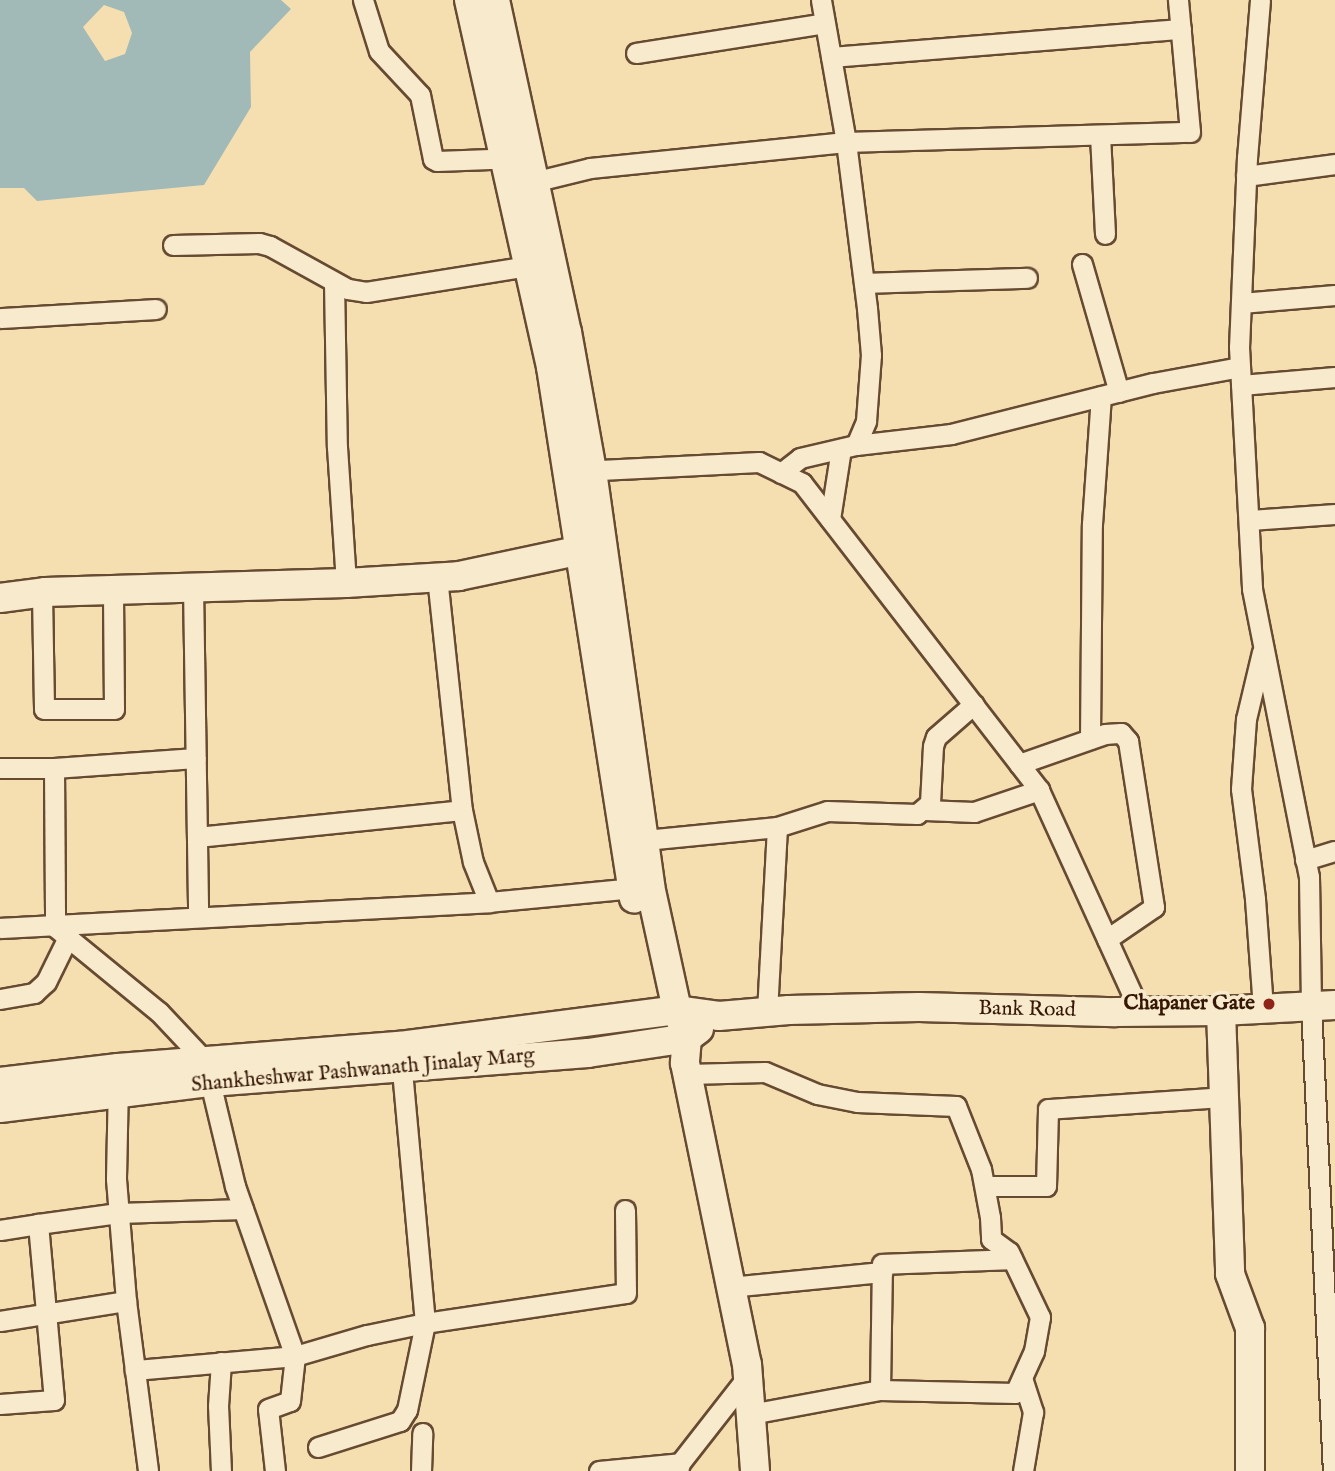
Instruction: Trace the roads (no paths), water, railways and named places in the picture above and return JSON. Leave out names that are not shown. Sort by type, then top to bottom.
[{"type":"street","points":[[363,0],[379,51],[420,95],[433,159],[590,169],[846,142],[1190,132],[1178,0]]},
{"type":"street","points":[[469,0],[522,166],[539,264]]},
{"type":"street","points":[[495,0],[539,264],[551,367],[580,471],[641,887],[668,1011],[681,1054],[748,1376],[755,1471]]},
{"type":"street","points":[[821,0],[846,142],[871,355],[866,421],[849,447],[830,519]]},
{"type":"street","points":[[1260,0],[1246,176],[1241,303],[1241,376],[1248,520],[1252,589],[1306,860],[1323,1006],[1333,1465]]},
{"type":"street","points":[[636,53],[825,23]]},
{"type":"street","points":[[831,57],[1181,29]]},
{"type":"street","points":[[1100,135],[1105,234]]},
{"type":"street","points":[[1246,176],[1335,164]]},
{"type":"street","points":[[173,245],[259,243],[348,289],[366,292],[539,264]]},
{"type":"street","points":[[1082,264],[1110,394],[1092,524],[1090,739]]},
{"type":"street","points":[[864,283],[1027,278]]},
{"type":"street","points":[[334,282],[337,447],[346,583]]},
{"type":"street","points":[[1241,303],[1335,295]]},
{"type":"street","points":[[0,318],[156,309]]},
{"type":"street","points":[[781,473],[800,458],[849,447],[951,434],[1110,394],[1241,376],[1335,377]]},
{"type":"street","points":[[580,471],[759,462],[802,483],[1040,790],[1140,1012]]},
{"type":"street","points":[[1248,520],[1335,514]]},
{"type":"street","points":[[0,598],[113,589],[346,583],[459,576],[592,547]]},
{"type":"street","points":[[592,547],[645,840],[641,887]]},
{"type":"street","points":[[437,577],[461,810],[472,862],[489,902]]},
{"type":"street","points":[[193,586],[198,917]]},
{"type":"street","points":[[43,593],[44,709],[114,709],[113,589]]},
{"type":"street","points":[[1263,645],[1246,719],[1241,789],[1255,899],[1263,1008]]},
{"type":"street","points":[[645,840],[777,827],[827,811],[917,814],[925,810],[930,803],[933,746],[936,737],[974,704]]},
{"type":"street","points":[[1020,764],[1105,734],[1121,733],[1128,741],[1154,907],[1107,939]]},
{"type":"street","points":[[0,768],[54,768],[195,758]]},
{"type":"street","points":[[0,999],[34,993],[46,982],[61,932],[54,768]]},
{"type":"street","points":[[925,810],[974,812],[1040,790]]},
{"type":"street","points":[[197,837],[461,810]]},
{"type":"street","points":[[767,1012],[777,827]]},
{"type":"street","points":[[1306,860],[1335,851]]},
{"type":"street","points":[[0,928],[61,932],[198,917],[489,902],[641,887]]},
{"type":"street","points":[[61,932],[159,1012],[208,1072],[243,1209],[295,1356],[289,1401],[268,1409],[275,1471]]},
{"type":"street","name":"Bank Road","points":[[401,1057],[668,1011],[719,1016],[919,1007],[1221,1012],[1323,1006]]},
{"type":"street","points":[[1221,1012],[1230,1273],[1250,1328],[1250,1471]]},
{"type":"street","name":"Shankheshwar Pashwanath Jinalay Marg","points":[[401,1057],[681,1054],[719,1016]]},
{"type":"street","points":[[681,1054],[765,1072],[817,1094],[857,1102],[956,1106],[982,1169],[991,1239],[1009,1252],[1040,1317],[1034,1351],[1023,1381],[1015,1393],[880,1390],[751,1414]]},
{"type":"street","points":[[0,1082],[118,1080],[401,1057],[425,1323],[407,1410],[400,1421],[318,1447]]},
{"type":"street","points":[[0,1108],[118,1080]]},
{"type":"street","points":[[118,1080],[118,1213],[126,1301],[148,1471]]},
{"type":"street","points":[[985,1186],[1046,1186],[1048,1109],[1224,1097]]},
{"type":"street","points":[[0,1230],[118,1213],[243,1209]]},
{"type":"street","points":[[135,1370],[295,1356],[367,1335],[425,1323],[626,1293],[625,1210]]},
{"type":"street","points":[[0,1404],[54,1400],[38,1224]]},
{"type":"street","points":[[880,1390],[882,1264],[1012,1259]]},
{"type":"street","points":[[729,1287],[882,1272]]},
{"type":"street","points":[[0,1321],[126,1301]]},
{"type":"street","points":[[221,1362],[218,1406],[221,1471]]},
{"type":"street","points":[[599,1471],[679,1467],[748,1376]]},
{"type":"street","points":[[1023,1381],[1033,1412],[1023,1471]]},
{"type":"street","points":[[421,1471],[422,1433]]},
{"type":"water","points":[[0,0],[281,0],[291,9],[250,52],[251,107],[204,185],[37,201],[24,188],[0,188]],"holes":[[[104,5],[124,12],[132,33],[125,54],[105,61],[83,27]]]},
{"type":"place","name":"Chapaner Gate","points":[[1269,1004]]}]
